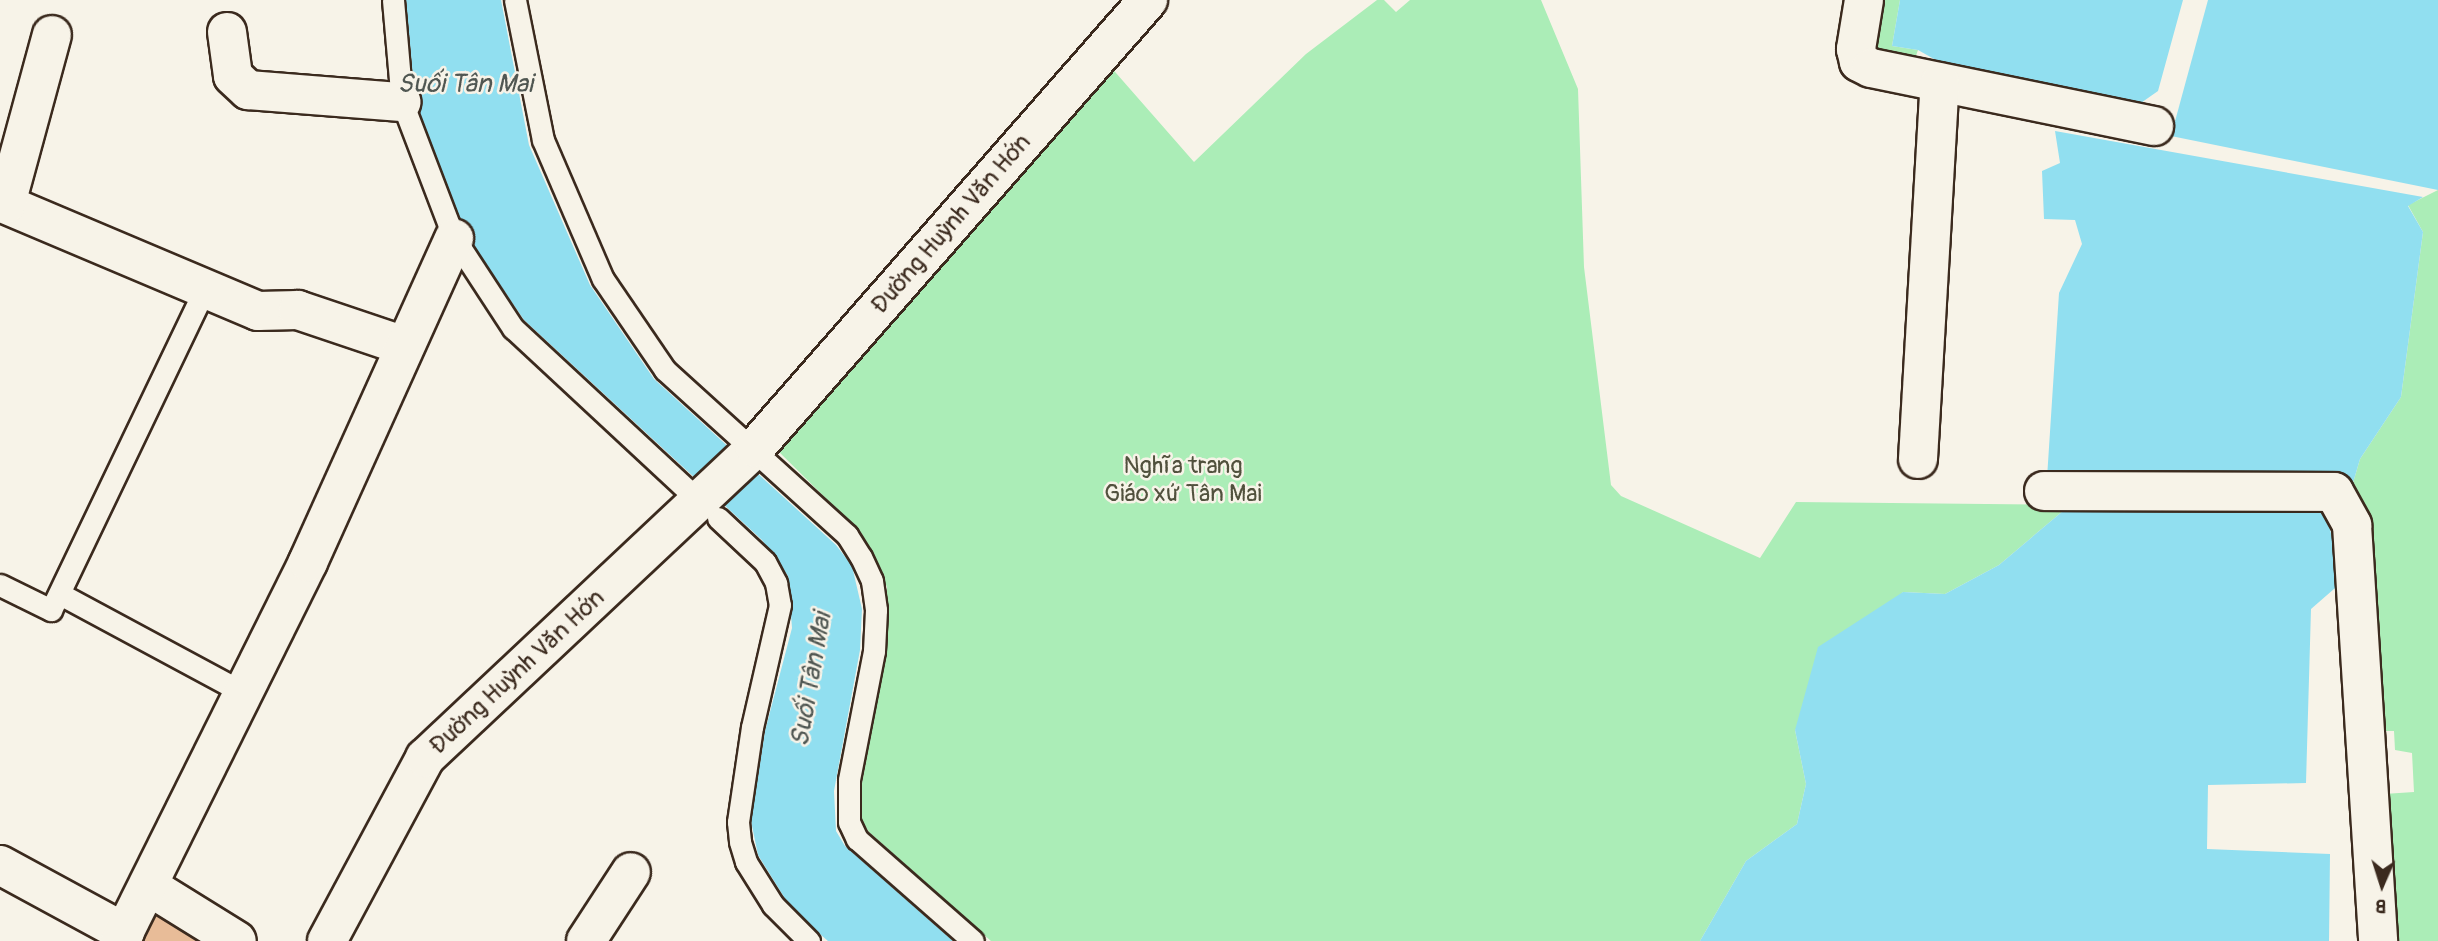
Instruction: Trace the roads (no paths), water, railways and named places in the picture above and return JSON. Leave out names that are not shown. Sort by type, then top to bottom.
[{"type":"street","name":"Đường Huỳnh Văn Hớn","points":[[327,941],[425,758],[709,510],[755,448],[1148,0]]},
{"type":"street","points":[[1864,0],[1856,49],[1858,62],[1940,83],[2154,126]]},
{"type":"street","points":[[227,32],[233,76],[248,90],[402,102]]},
{"type":"street","points":[[52,35],[3,203],[258,311],[298,310],[402,345]]},
{"type":"street","points":[[1918,459],[1940,83]]},
{"type":"street","points":[[0,865],[123,937],[308,562],[402,345],[454,238]]},
{"type":"street","points":[[2044,491],[2334,492],[2352,525],[2378,941]]},
{"type":"street","points":[[586,941],[631,872]]},
{"type":"street","points":[[150,887],[237,941]]},
{"type":"lane","points":[[393,0],[402,102],[454,238],[513,328],[765,562],[776,583],[780,605],[752,727],[738,822],[746,862],[773,905],[809,941]]},
{"type":"lane","points":[[516,0],[543,140],[603,279],[665,370],[755,448],[847,535],[872,581],[874,652],[849,780],[849,822],[857,839],[973,941]]},
{"type":"lane","points":[[0,585],[51,610],[205,288]]},
{"type":"lane","points":[[60,594],[244,693]]},
{"type":"water","name":"Suối Tân Mai","points":[[406,0],[501,0],[529,145],[590,285],[654,379],[836,545],[852,566],[862,609],[860,650],[834,791],[836,831],[845,846],[953,941],[828,941],[792,910],[758,855],[751,821],[765,731],[792,628],[788,576],[762,540],[524,320],[465,233],[415,100]]},
{"type":"water","points":[[1900,0],[2183,0],[2158,91],[2138,105],[1943,64],[1918,50],[1892,46]]},
{"type":"water","points":[[2208,0],[2438,0],[2438,190],[2171,136]]},
{"type":"water","points":[[2055,131],[2423,197],[2408,206],[2423,232],[2401,397],[2360,459],[2350,493],[2047,478],[2059,293],[2082,244],[2075,220],[2044,219],[2042,171],[2060,163]]},
{"type":"water","points":[[2324,503],[2342,582],[2311,609],[2306,783],[2208,785],[2207,849],[2330,854],[2329,941],[1700,941],[1746,861],[1797,824],[1806,784],[1795,730],[1818,647],[1903,592],[1945,594],[1999,565],[2070,505]]},
{"type":"park label","name":"Nghĩa trang Giáo xứ Tân Mai","points":[[1183,480]]}]
